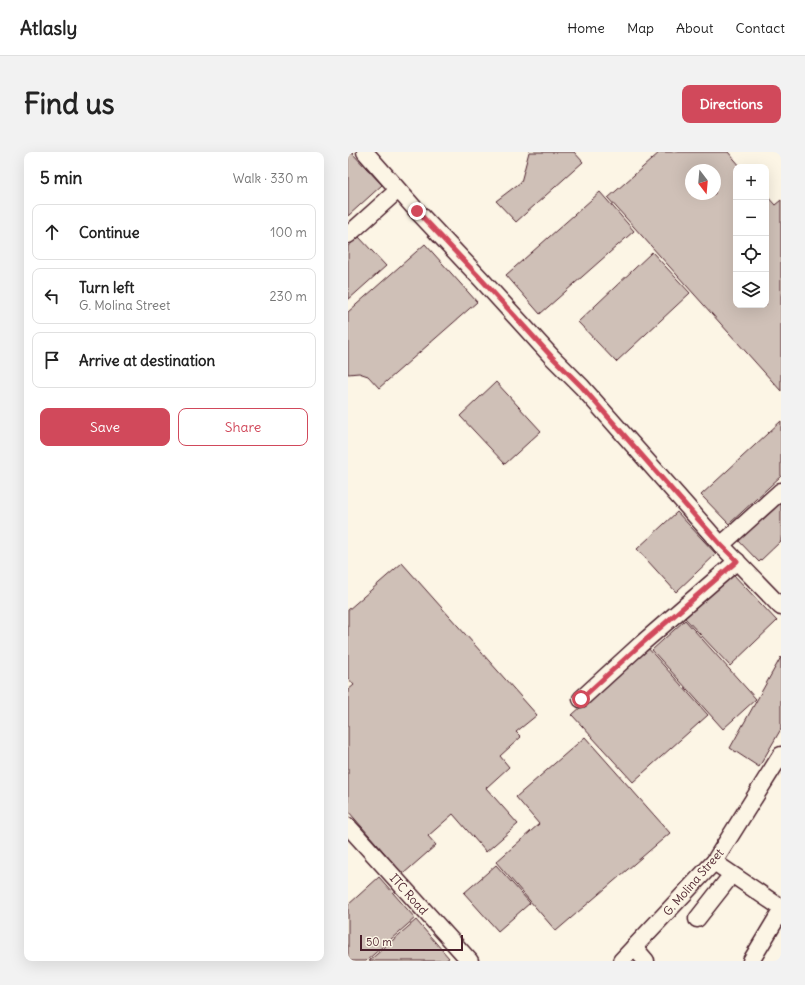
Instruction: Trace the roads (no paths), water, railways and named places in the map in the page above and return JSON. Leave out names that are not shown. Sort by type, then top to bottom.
[{"type":"street","points":[[365,152],[398,190],[552,357],[582,387],[721,545],[781,606]]},
{"type":"street","points":[[348,235],[398,190]]},
{"type":"street","points":[[721,545],[781,491]]},
{"type":"street","points":[[581,699],[640,645],[737,561]]},
{"type":"street","name":"G. Molina Street","points":[[621,961],[710,865],[781,755]]},
{"type":"street","name":"ITC Road","points":[[348,826],[470,961]]},
{"type":"street","points":[[710,865],[726,882],[743,892]]},
{"type":"street","points":[[710,865],[780,907],[781,910],[751,961]]},
{"type":"street","points":[[697,919],[726,882]]},
{"type":"street","points":[[634,947],[646,961]]}]
